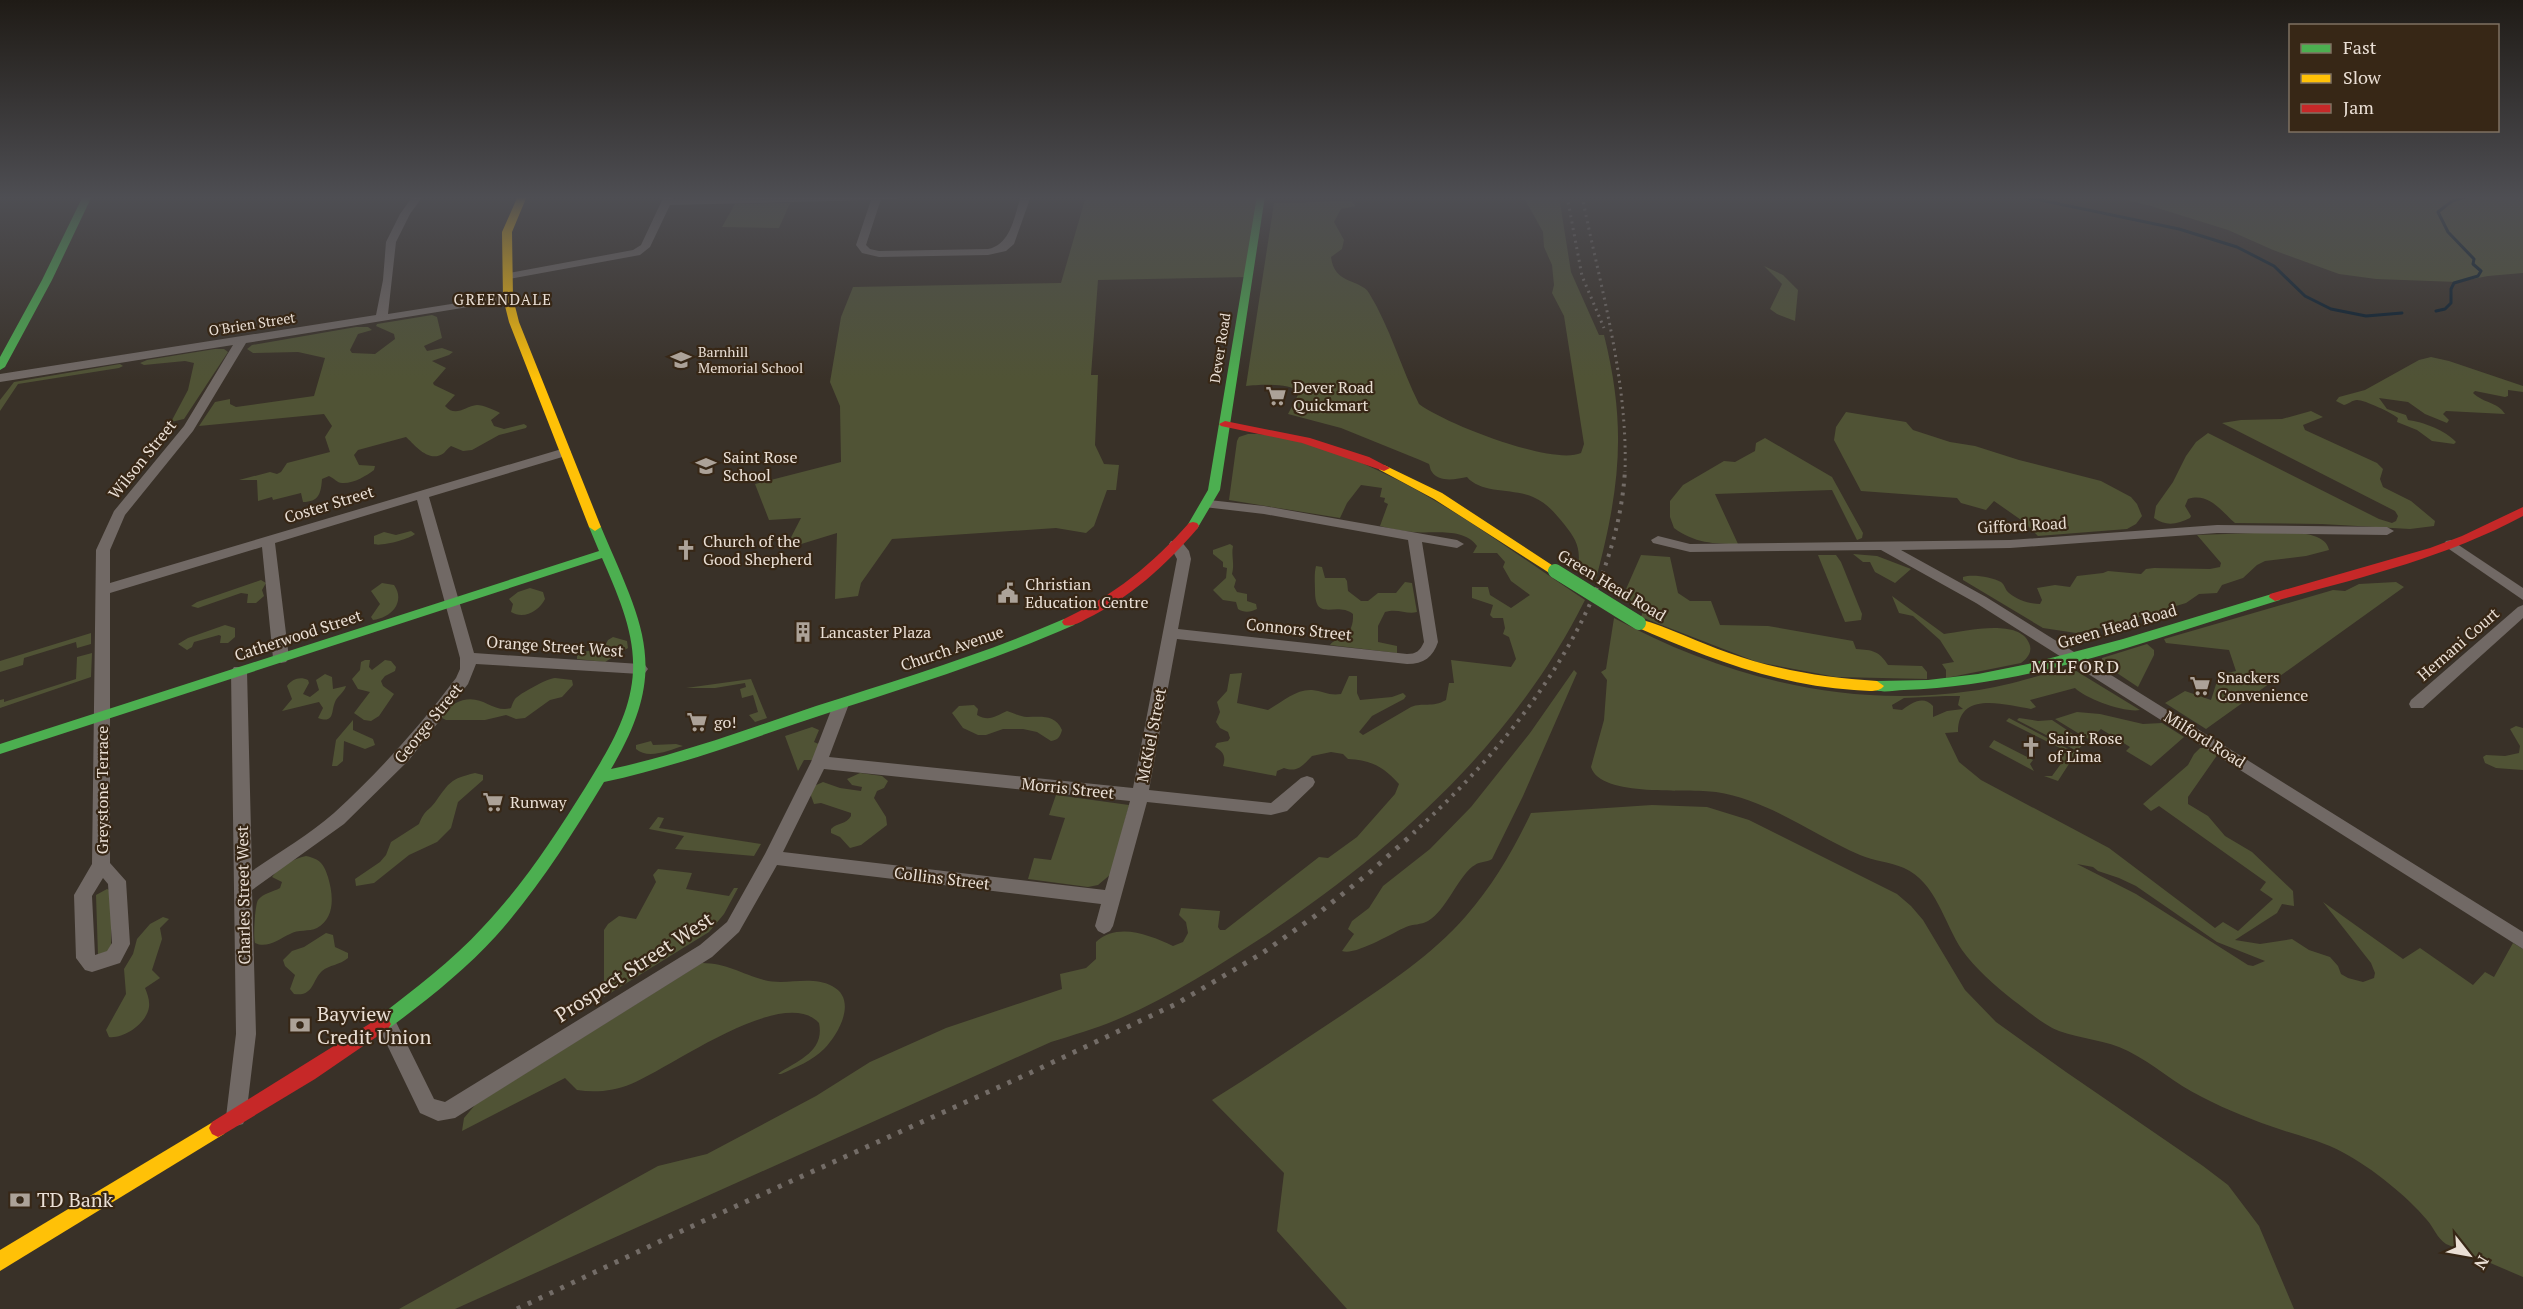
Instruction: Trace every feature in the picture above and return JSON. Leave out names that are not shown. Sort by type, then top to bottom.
[{"type":"main road","points":[[0,368],[58,257]]},
{"type":"main road","points":[[0,1261],[236,1117],[386,1022],[450,969],[495,923],[554,847],[599,777],[627,725],[640,669],[628,611],[514,322],[508,298],[508,257]]},
{"type":"main road","name":"Dever Road","points":[[1209,504],[1217,479],[1251,257]]},
{"type":"main road","name":"Green Head Road","points":[[1225,424],[1265,428],[1302,437],[1383,465],[1436,493],[1639,623],[1695,648],[1758,669],[1805,679],[1863,686],[1928,686],[1956,683],[2073,657],[2451,544],[2491,528],[2523,511]]},
{"type":"main road","name":"Church Avenue","points":[[599,777],[639,770],[841,704],[1060,627],[1114,597],[1150,569],[1176,544],[1209,504]]},
{"type":"main road","name":"Catherwood Street","points":[[0,749],[605,553]]},
{"type":"street","points":[[381,319],[390,257]]},
{"type":"street","points":[[509,276],[613,257]]},
{"type":"street","name":"O'Brien Street","points":[[0,378],[508,298]]},
{"type":"street","name":"Wilson Street","points":[[102,716],[103,550],[116,520],[128,501],[189,428],[241,341]]},
{"type":"street","name":"Coster Street","points":[[103,590],[565,452]]},
{"type":"street","points":[[422,494],[468,658]]},
{"type":"street","points":[[1209,504],[1264,510],[1457,544]]},
{"type":"street","name":"Gifford Road","points":[[1658,540],[1693,548],[2010,544],[2217,529],[2387,531]]},
{"type":"street","name":"Connors Street","points":[[1170,633],[1407,659],[1423,656],[1431,642],[1414,537]]},
{"type":"street","points":[[268,540],[281,658]]},
{"type":"street","name":"McKiel Street","points":[[1104,926],[1140,796],[1184,559],[1182,551],[1176,544]]},
{"type":"street","points":[[2451,544],[2523,595]]},
{"type":"street","name":"Milford Road","points":[[1882,545],[1981,600],[2523,941]]},
{"type":"street","name":"Hernani Court","points":[[2417,704],[2523,610]]},
{"type":"street","name":"Orange Street West","points":[[468,658],[640,669]]},
{"type":"street","name":"George Street","points":[[243,887],[344,814],[403,756],[463,680],[468,669],[468,658]]},
{"type":"street","name":"Charles Street West","points":[[236,1117],[246,1035],[239,671]]},
{"type":"street","name":"Prospect Street West","points":[[386,1022],[427,1106],[438,1112],[448,1111],[706,951],[733,927],[772,858],[819,762],[841,704]]},
{"type":"street","name":"Greystone Terrace","points":[[101,864],[117,881],[121,944],[113,957],[92,964],[85,958],[83,894],[101,864],[102,716]]},
{"type":"street","name":"Morris Street","points":[[819,762],[1275,809],[1307,782]]},
{"type":"street","name":"Collins Street","points":[[772,858],[1111,898]]},
{"type":"green space","points":[[1068,257],[1251,257],[1248,277],[1098,280],[1091,375],[1098,375],[1095,445],[1104,464],[1119,465],[1116,490],[1107,490],[1094,526],[1086,533],[1056,528],[892,539],[861,583],[858,596],[835,599],[837,533],[785,549],[801,518],[769,520],[755,484],[841,462],[840,406],[830,382],[841,317],[853,287],[1061,283]]},
{"type":"green space","points":[[1266,257],[1331,257],[1333,266],[1342,277],[1360,285],[1369,293],[1419,404],[1451,422],[1524,448],[1547,454],[1581,453],[1584,444],[1564,316],[1552,293],[1554,285],[1552,265],[1548,257],[1569,257],[1571,272],[1599,335],[1604,335],[1616,399],[1618,457],[1615,486],[1611,515],[1596,579],[1578,567],[1578,549],[1572,534],[1554,512],[1538,499],[1525,494],[1480,486],[1467,477],[1439,478],[1431,471],[1429,464],[1420,460],[1341,428],[1288,414],[1299,393],[1289,387],[1246,386]]},
{"type":"green space","points":[[2292,257],[2523,257],[2523,273],[2457,282],[2376,279],[2339,274]]},
{"type":"green space","points":[[1764,266],[1783,275],[1798,290],[1795,321],[1770,309],[1782,284]]},
{"type":"green space","points":[[432,315],[437,317],[442,338],[424,346],[427,351],[442,348],[453,352],[432,361],[446,368],[433,383],[434,385],[455,395],[445,406],[457,411],[477,405],[482,406],[500,413],[491,420],[494,426],[504,429],[524,424],[526,428],[499,435],[472,450],[463,451],[451,446],[438,456],[428,455],[406,437],[358,450],[354,455],[359,465],[375,466],[374,470],[346,483],[340,483],[329,476],[322,479],[318,496],[308,502],[303,502],[301,493],[258,501],[257,480],[239,480],[270,472],[277,474],[287,463],[330,452],[325,437],[332,426],[324,414],[199,426],[215,402],[230,399],[230,404],[236,407],[314,396],[325,358],[298,352],[253,353],[247,349],[252,345],[356,327],[368,327],[372,330],[358,334],[350,350],[352,353],[375,354],[395,339],[394,334],[376,326],[377,324]]},
{"type":"green space","points":[[224,349],[228,352],[184,419],[171,422],[188,390],[194,363],[185,361],[144,365],[140,363]]},
{"type":"green space","points":[[2431,357],[2523,386],[2523,392],[2508,390],[2508,396],[2505,397],[2475,391],[2473,393],[2498,407],[2505,414],[2446,411],[2443,414],[2449,420],[2447,423],[2425,414],[2408,402],[2379,398],[2387,409],[2406,415],[2408,420],[2440,430],[2456,442],[2454,444],[2432,441],[2417,430],[2397,422],[2398,418],[2395,416],[2366,402],[2355,400],[2344,405],[2336,401],[2339,397],[2365,390],[2419,360]]},
{"type":"green space","points":[[120,364],[123,366],[119,368],[18,384],[0,411],[0,400],[14,382]]},
{"type":"green space","points":[[2311,411],[2323,417],[2303,425],[2305,430],[2377,463],[2383,469],[2380,479],[2383,487],[2411,501],[2435,521],[2434,526],[2410,529],[2322,524],[2235,523],[2214,504],[2202,498],[2188,499],[2185,506],[2191,516],[2181,522],[2163,523],[2154,518],[2156,506],[2173,482],[2186,456],[2196,442],[2208,433],[2379,519],[2392,523],[2396,521],[2398,516],[2395,511],[2222,423],[2282,419]]},
{"type":"green space","points":[[1846,412],[1906,422],[1913,430],[1950,442],[1975,446],[2101,481],[2131,497],[2142,516],[2136,524],[2127,529],[2038,536],[2024,522],[1994,501],[1986,510],[1961,503],[1957,498],[1861,491],[1834,440],[1836,427]]},
{"type":"green space","points":[[1248,434],[1270,435],[1307,444],[1345,456],[1382,472],[1452,511],[1585,600],[1556,652],[1523,700],[1448,788],[1361,866],[1314,901],[1230,958],[1155,1002],[1108,1023],[1051,1042],[455,1309],[399,1309],[658,1166],[707,1154],[816,1096],[870,1062],[946,1028],[1062,989],[1060,974],[1086,968],[1096,959],[1096,942],[1105,936],[1134,932],[1173,946],[1183,942],[1188,933],[1186,922],[1179,915],[1181,908],[1220,911],[1218,927],[1220,930],[1225,930],[1319,857],[1328,858],[1357,837],[1395,794],[1399,784],[1388,773],[1376,766],[1331,752],[1312,756],[1297,769],[1284,768],[1277,771],[1276,776],[1223,766],[1224,755],[1215,747],[1217,743],[1228,741],[1230,738],[1228,732],[1220,728],[1216,722],[1220,712],[1217,702],[1227,691],[1230,674],[1242,673],[1237,703],[1268,710],[1306,690],[1341,694],[1349,676],[1357,676],[1357,693],[1360,700],[1392,697],[1403,693],[1406,696],[1372,716],[1359,732],[1363,735],[1411,707],[1436,704],[1446,700],[1449,683],[1454,683],[1451,660],[1511,667],[1516,659],[1509,637],[1503,634],[1505,628],[1503,618],[1493,618],[1490,615],[1493,605],[1472,598],[1472,587],[1488,587],[1490,595],[1511,608],[1530,595],[1511,581],[1503,567],[1505,562],[1497,553],[1473,553],[1477,546],[1464,536],[1409,532],[1380,526],[1388,504],[1384,502],[1385,498],[1380,497],[1382,488],[1361,485],[1347,503],[1340,518],[1229,500],[1237,441],[1239,437]]},
{"type":"green space","points":[[1765,438],[1832,477],[1863,533],[1862,538],[1857,540],[1832,490],[1715,494],[1738,544],[1705,542],[1689,537],[1674,528],[1670,517],[1670,501],[1683,485],[1724,461],[1735,462],[1755,451],[1756,443]]},
{"type":"green space","points":[[411,531],[415,534],[407,538],[374,544],[374,536],[384,532],[396,535]]},
{"type":"green space","points":[[2285,532],[2318,538],[2329,550],[2306,556],[2265,561],[2243,578],[2222,585],[2217,593],[2199,594],[2186,603],[2107,627],[2076,633],[2043,628],[1963,580],[1963,577],[1971,576],[1993,579],[2001,582],[2016,598],[2040,604],[2042,600],[2037,588],[2055,585],[2070,587],[2077,576],[2108,571],[2141,574],[2146,569],[2154,568],[2210,569],[2220,567],[2221,563],[2197,535]]},
{"type":"green space","points":[[1230,544],[1233,546],[1232,574],[1236,580],[1234,587],[1237,592],[1247,594],[1247,601],[1256,604],[1257,609],[1255,610],[1248,612],[1240,610],[1236,602],[1223,600],[1213,590],[1226,578],[1227,568],[1223,567],[1223,562],[1213,554],[1213,550]]},
{"type":"green space","points":[[1853,554],[1877,556],[1911,569],[1895,583],[1875,572],[1870,562],[1863,562]]},
{"type":"green space","points":[[1641,555],[1670,557],[1678,593],[1690,601],[1711,601],[1720,625],[1768,626],[1853,641],[1856,649],[1875,652],[1888,665],[1922,666],[1927,672],[1927,679],[1836,677],[1757,662],[1641,617],[1644,608],[1623,596]]},
{"type":"green space","points":[[1818,555],[1836,555],[1841,562],[1862,614],[1861,620],[1845,622]]},
{"type":"green space","points":[[1316,566],[1322,567],[1325,578],[1345,578],[1348,591],[1361,601],[1368,601],[1378,593],[1396,593],[1405,582],[1412,583],[1417,612],[1385,612],[1378,626],[1378,642],[1397,646],[1397,653],[1330,645],[1349,631],[1353,622],[1353,614],[1340,609],[1323,609],[1319,606],[1315,591]]},
{"type":"green space","points":[[261,580],[266,583],[262,590],[264,596],[256,603],[247,603],[248,594],[241,593],[198,608],[191,606],[197,602]]},
{"type":"green space","points":[[2396,582],[2404,587],[2206,729],[2165,703],[2185,691],[2211,700],[2219,675],[2236,671],[2229,650],[2166,643],[2164,639],[2333,590],[2345,591],[2359,584]]},
{"type":"green space","points":[[382,583],[394,585],[398,597],[397,603],[391,613],[373,620],[371,617],[380,604],[371,591]]},
{"type":"green space","points":[[530,588],[543,592],[545,599],[542,603],[526,615],[511,612],[513,604],[509,599],[518,592]]},
{"type":"green space","points":[[1892,596],[1944,634],[1991,628],[2014,631],[2023,635],[2029,643],[2029,654],[2021,663],[1946,678],[1946,670],[1942,664],[1954,662],[1940,640],[1913,616],[1899,613]]},
{"type":"green space","points":[[1614,618],[1698,657],[1742,672],[1832,691],[1878,695],[1924,695],[1971,691],[2064,669],[2073,669],[2140,710],[2106,704],[2075,688],[2030,700],[2036,707],[2031,709],[1996,703],[1974,705],[1966,710],[1960,719],[1958,732],[1945,733],[1959,762],[1981,780],[2109,848],[2215,928],[2223,922],[2238,931],[2273,899],[2260,890],[2266,882],[2159,806],[2151,811],[2143,804],[2188,765],[2200,748],[2208,748],[2218,754],[2188,797],[2188,804],[2208,816],[2225,836],[2252,852],[2293,891],[2294,906],[2282,904],[2277,913],[2235,940],[2260,944],[2292,939],[2309,950],[2330,957],[2338,966],[2341,974],[2348,978],[2363,982],[2374,978],[2375,973],[2371,963],[2323,902],[2403,959],[2420,948],[2473,985],[2485,972],[2494,977],[2513,943],[2523,949],[2523,1277],[2446,1244],[2419,1211],[2399,1192],[2366,1166],[2344,1153],[2221,1106],[2192,1092],[2138,1056],[2120,1047],[2059,1031],[2041,1021],[1999,989],[1973,963],[1962,950],[1932,893],[1915,874],[1904,868],[1860,855],[1772,810],[1735,796],[1703,791],[1647,790],[1611,783],[1598,777],[1591,767],[1604,720],[1607,680],[1601,672],[1606,669]],"holes":[[[1960,696],[1958,705],[1963,709],[1947,711],[1933,717],[1933,706],[1925,701],[1914,703],[1902,710],[1893,709],[1892,705],[1904,698]],[[2077,864],[2093,867],[2136,886],[2217,942],[2265,961],[2253,966],[2248,965],[2136,894]]]},
{"type":"green space","points":[[225,625],[235,628],[235,637],[228,643],[220,643],[221,636],[219,635],[194,642],[187,650],[178,644],[188,638]]},
{"type":"green space","points":[[91,633],[91,644],[77,648],[76,642],[24,658],[23,665],[0,672],[0,661]]},
{"type":"green space","points":[[613,637],[627,641],[628,648],[605,662],[577,659],[577,656],[583,652],[604,648],[608,640]]},
{"type":"green space","points":[[2147,644],[2154,650],[2154,655],[2138,687],[2102,663],[2102,658]]},
{"type":"green space","points":[[92,653],[91,677],[0,708],[0,700],[4,699],[4,702],[76,679],[77,657]]},
{"type":"green space","points":[[370,660],[369,667],[372,670],[385,660],[391,661],[396,667],[395,671],[381,681],[383,686],[394,694],[379,716],[371,721],[364,720],[354,713],[370,692],[358,689],[352,679],[360,670],[361,662]]},
{"type":"green space","points":[[1574,670],[1577,673],[1523,796],[1492,859],[1469,869],[1441,909],[1428,921],[1406,927],[1356,950],[1342,951],[1354,934],[1348,929],[1352,921],[1369,908],[1383,886],[1430,849],[1471,807],[1530,733]]},
{"type":"green space","points":[[325,674],[332,677],[333,689],[346,686],[336,700],[330,718],[318,718],[323,708],[319,702],[282,711],[292,699],[287,686],[291,682],[299,678],[308,680],[309,683],[303,694],[310,697],[319,690],[316,680]]},
{"type":"green space","points":[[555,678],[572,680],[573,685],[562,697],[550,700],[525,718],[516,719],[506,715],[485,720],[446,720],[442,718],[448,708],[463,700],[478,700],[497,708],[511,708],[515,699],[522,694],[540,683]]},
{"type":"green space","points":[[751,679],[767,718],[755,722],[749,715],[758,712],[753,695],[742,698],[740,689],[746,687],[745,683],[715,688],[686,688]]},
{"type":"green space","points":[[974,705],[978,709],[977,715],[981,717],[992,718],[1007,711],[1024,717],[1052,719],[1062,730],[1058,738],[1051,741],[1037,732],[1023,729],[1003,729],[986,735],[978,735],[963,728],[952,713],[959,706]]},
{"type":"green space","points":[[2077,712],[2100,714],[2143,724],[2162,723],[2184,737],[2151,766],[2126,751],[2130,747],[2101,729],[2090,739],[2055,719]]},
{"type":"green space","points":[[2009,718],[2076,753],[2058,781],[2044,776],[2052,776],[2063,761],[2056,757],[2062,749],[2006,721]]},
{"type":"green space","points":[[2019,718],[2038,721],[2052,720],[2085,742],[2077,751],[2017,720]]},
{"type":"green space","points":[[353,720],[353,730],[373,739],[375,745],[365,749],[344,741],[343,761],[337,766],[332,766],[336,740]]},
{"type":"green space","points":[[2516,726],[2523,728],[2523,770],[2496,768],[2485,763],[2483,757],[2486,755],[2505,756],[2519,753],[2520,746],[2510,729]]},
{"type":"green space","points":[[812,727],[819,730],[814,742],[821,745],[813,760],[804,760],[798,771],[785,736]]},
{"type":"green space","points":[[1994,740],[2033,760],[2030,764],[2034,771],[1989,747]]},
{"type":"green space","points":[[651,741],[653,745],[683,746],[653,754],[636,749],[636,745]]},
{"type":"green space","points":[[475,773],[483,775],[483,780],[458,802],[451,828],[437,842],[409,855],[374,883],[356,886],[355,879],[380,862],[386,855],[391,842],[419,824],[448,785],[455,779]]},
{"type":"green space","points":[[860,773],[882,776],[888,781],[884,788],[877,791],[874,798],[886,817],[887,825],[861,845],[850,848],[840,837],[831,833],[831,829],[847,821],[851,813],[821,803],[814,804],[810,793],[812,787],[823,782],[840,788],[861,791],[862,787],[852,785],[847,779]]},
{"type":"green space","points":[[1056,795],[1129,805],[1111,874],[1098,885],[1088,887],[1028,879],[1034,858],[1051,860],[1065,818],[1049,815]]},
{"type":"green space","points":[[1652,805],[1707,807],[1749,820],[1897,894],[1923,920],[1965,990],[1996,1022],[2228,1185],[2259,1226],[2294,1309],[1347,1309],[1277,1231],[1284,1173],[1212,1100],[1377,991],[1439,944],[1466,916],[1494,880],[1531,813]]},
{"type":"green space","points":[[658,817],[664,818],[659,828],[761,844],[754,856],[675,849],[684,836],[649,829]]},
{"type":"green space","points":[[306,856],[323,865],[326,872],[332,898],[327,918],[317,928],[293,932],[264,945],[255,943],[258,900],[265,894],[280,888],[282,882],[272,877],[283,866]]},
{"type":"green space","points":[[658,869],[692,873],[686,889],[729,896],[734,888],[738,888],[724,914],[709,932],[604,997],[604,930],[619,916],[636,919],[656,882],[653,875]]},
{"type":"green space","points":[[107,889],[111,891],[111,947],[107,952],[98,955],[96,895]]},
{"type":"green space","points":[[163,917],[169,919],[160,928],[162,939],[152,970],[160,978],[145,988],[149,1002],[147,1013],[144,1019],[128,1033],[109,1037],[106,1030],[126,994],[124,969],[133,954],[137,939],[150,924]]},
{"type":"green space","points":[[326,933],[333,935],[335,947],[348,953],[348,958],[322,971],[312,987],[305,993],[294,994],[290,989],[295,975],[285,966],[283,960],[292,951],[304,947]]},
{"type":"green space","points":[[702,963],[726,967],[772,982],[815,981],[832,986],[840,992],[844,999],[845,1008],[840,1026],[830,1043],[820,1053],[781,1074],[778,1074],[814,1048],[820,1033],[819,1023],[802,1014],[780,1014],[754,1021],[726,1033],[631,1084],[611,1090],[577,1090],[565,1078],[462,1131],[464,1118],[475,1105]]},
{"type":"waterway","points":[[2257,257],[2274,266],[2305,296],[2331,309],[2366,316],[2402,313]]},
{"type":"waterway","points":[[2436,311],[2445,309],[2451,303],[2451,289],[2454,283],[2478,276],[2481,271],[2473,264],[2472,257]]},
{"type":"railway","points":[[1578,257],[1582,276],[1604,328]]},
{"type":"railway","points":[[1595,257],[1622,402],[1625,470]]},
{"type":"railway","points":[[1413,833],[1487,758],[1522,716],[1554,671],[1581,623],[1603,573],[1618,522],[1625,470]]},
{"type":"railway","points":[[517,1309],[1176,1004],[1261,954],[1315,916],[1369,873],[1415,832]]},
{"type":"traffic: fast","points":[[0,367],[58,257]]},
{"type":"traffic: fast","points":[[1193,526],[1214,490],[1251,257]]},
{"type":"traffic: fast","points":[[382,1024],[451,969],[504,915],[569,825],[624,731],[639,686],[639,652],[625,597],[595,527]]},
{"type":"traffic: fast","points":[[0,749],[605,553]]},
{"type":"traffic: fast","points":[[1555,571],[1639,623]]},
{"type":"traffic: fast","points":[[1877,686],[1928,685],[1978,679],[2028,669],[2128,642],[2275,597]]},
{"type":"traffic: fast","points":[[599,777],[683,756],[947,670],[1009,648],[1069,622]]},
{"type":"traffic: slow","points":[[507,257],[508,298],[514,322],[595,527]]},
{"type":"traffic: slow","points":[[1384,468],[1438,496],[1555,571]]},
{"type":"traffic: slow","points":[[1639,623],[1696,647],[1785,674],[1815,680],[1877,686]]},
{"type":"traffic: slow","points":[[0,1261],[218,1128]]},
{"type":"traffic: jam","points":[[1225,424],[1306,440],[1384,468]]},
{"type":"traffic: jam","points":[[2275,597],[2370,571],[2435,550],[2496,526],[2523,511]]},
{"type":"traffic: jam","points":[[1069,622],[1104,604],[1136,582],[1193,526]]},
{"type":"traffic: jam","points":[[218,1128],[309,1073],[382,1024]]},
{"type":"place","name":"Barnhill Memorial School","points":[[681,360]]},
{"type":"place","name":"Dever Road Quickmart","points":[[1276,396]]},
{"type":"place","name":"Saint Rose School","points":[[706,466]]},
{"type":"place","name":"Church of the Good Shepherd","points":[[686,550]]},
{"type":"place","name":"Christian Education Centre","points":[[1008,593]]},
{"type":"place","name":"Lancaster Plaza","points":[[803,632]]},
{"type":"place","name":"Snackers Convenience","points":[[2200,686]]},
{"type":"place","name":"go!","points":[[697,722]]},
{"type":"place","name":"Saint Rose of Lima","points":[[2031,747]]},
{"type":"place","name":"Runway","points":[[493,802]]},
{"type":"place","name":"Bayview Credit Union","points":[[300,1025]]},
{"type":"place","name":"TD Bank","points":[[20,1200]]},
{"type":"district","name":"GREENDALE","points":[[503,300]]},
{"type":"district","name":"MILFORD","points":[[2076,667]]}]
